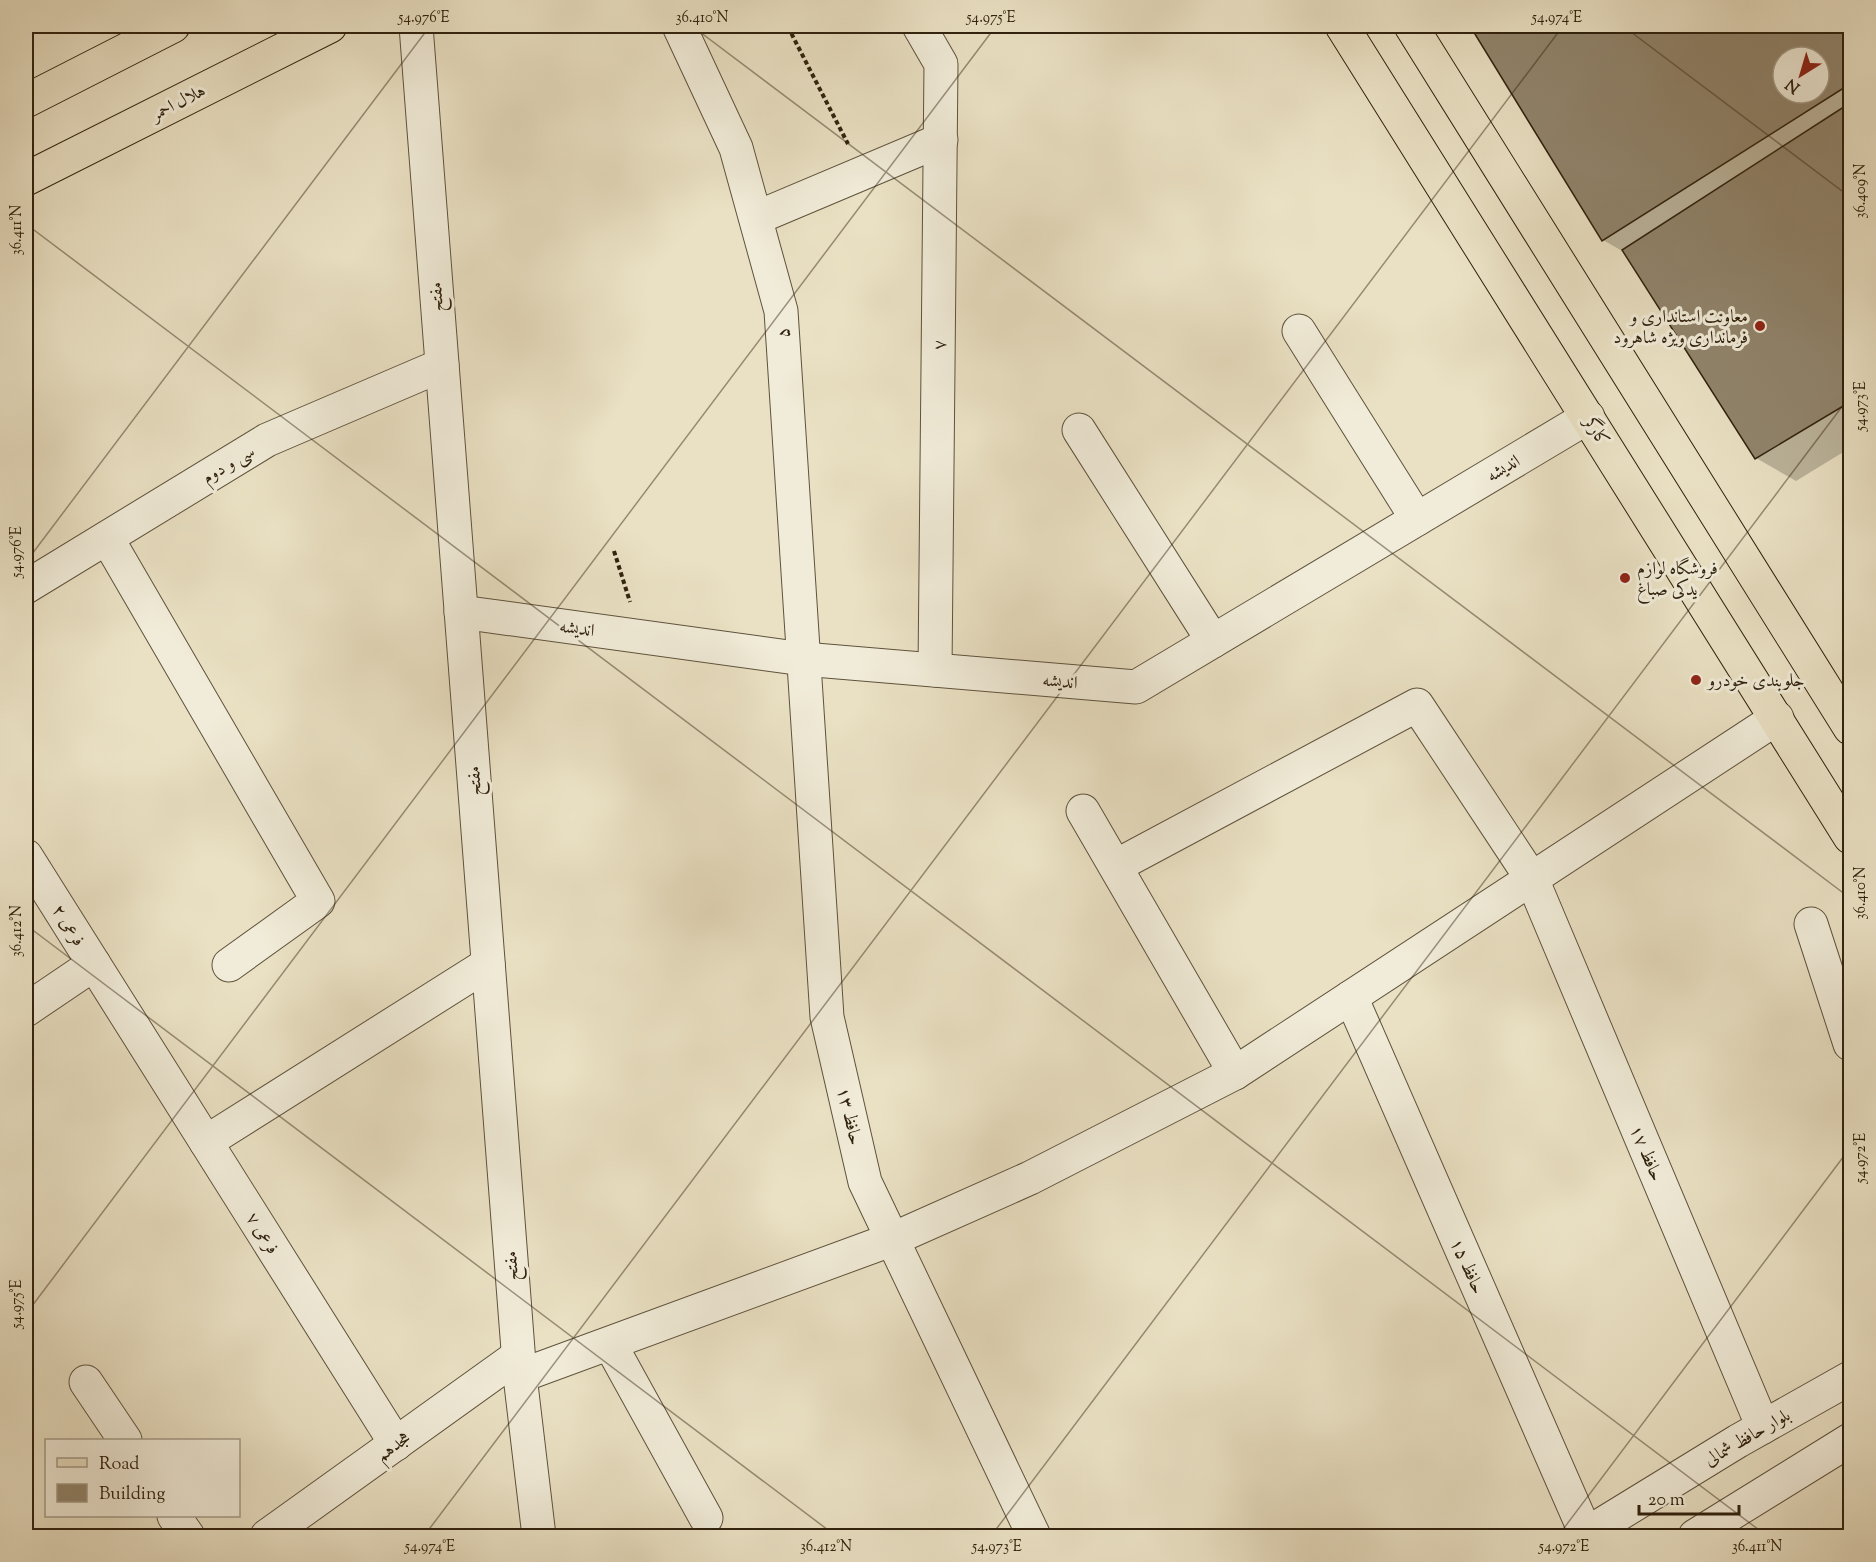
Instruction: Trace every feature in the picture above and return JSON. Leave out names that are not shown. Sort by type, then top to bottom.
[{"type":"main road","points":[[26,101],[173,26]]},
{"type":"main road","name":"هلال احمر","points":[[26,179],[330,26]]},
{"type":"main road","name":"کارگر","points":[[1342,26],[1851,837]]},
{"type":"main road","points":[[1411,26],[1851,728]]},
{"type":"street","name":"مفتح","points":[[416,26],[519,1366],[539,1536]]},
{"type":"street","name":"۵","points":[[680,26],[736,148],[781,311],[803,659]]},
{"type":"street","name":"۷","points":[[919,26],[941,64],[935,670]]},
{"type":"street","points":[[756,218],[941,140]]},
{"type":"street","points":[[1299,331],[1417,519]]},
{"type":"street","name":"سی و دوم","points":[[26,587],[267,440],[442,365]]},
{"type":"street","name":"اندیشه","points":[[461,612],[803,659],[1136,687],[1588,417]]},
{"type":"street","points":[[1078,430],[1213,641]]},
{"type":"street","points":[[107,538],[318,901],[229,965]]},
{"type":"street","name":"حافظ ۱۳","points":[[803,659],[826,1017],[865,1182],[1035,1536]]},
{"type":"street","name":"حافظ ۱۷","points":[[1116,866],[1417,705],[1532,879],[1763,1427]]},
{"type":"street","name":"هجدهم","points":[[267,1536],[396,1444],[519,1366],[610,1344],[893,1239],[1030,1179],[1235,1074],[1777,718]]},
{"type":"street","points":[[1083,811],[1235,1074]]},
{"type":"street","name":"فرعی ۲","points":[[26,856],[130,1022]]},
{"type":"street","points":[[1811,924],[1851,1044]]},
{"type":"street","points":[[26,1010],[94,964]]},
{"type":"street","points":[[206,1142],[488,964]]},
{"type":"street","name":"حافظ ۱۵","points":[[1351,997],[1584,1535]]},
{"type":"street","name":"فرعی ۷","points":[[130,1022],[396,1444]]},
{"type":"street","points":[[610,1344],[706,1518]]},
{"type":"street","name":"بلوار حافظ شمالی","points":[[1584,1535],[1763,1427],[1851,1378]]},
{"type":"street","points":[[86,1382],[124,1439]]},
{"type":"street","points":[[1695,1536],[1847,1449]]},
{"type":"street","points":[[175,1517],[188,1536]]},
{"type":"path","points":[[788,27],[863,173]]},
{"type":"path","points":[[614,551],[640,636]]},
{"type":"building","points":[[1470,26],[1850,26],[1850,84],[1831,96],[1831,45],[1771,45],[1771,105],[1817,105],[1602,241]]},
{"type":"building","name":"معاونت استانداری و فرمانداری ویژه شاهرود","points":[[1850,103],[1850,402],[1755,459],[1622,250]]},
{"type":"place","name":"معاونت استانداری و فرمانداری ویژه شاهرود","points":[[1760,326]]},
{"type":"place","name":"فروشگاه لوازم یدکی صباغ","points":[[1625,578]]},
{"type":"place","name":"جلوبندی خودرو","points":[[1696,680]]}]
